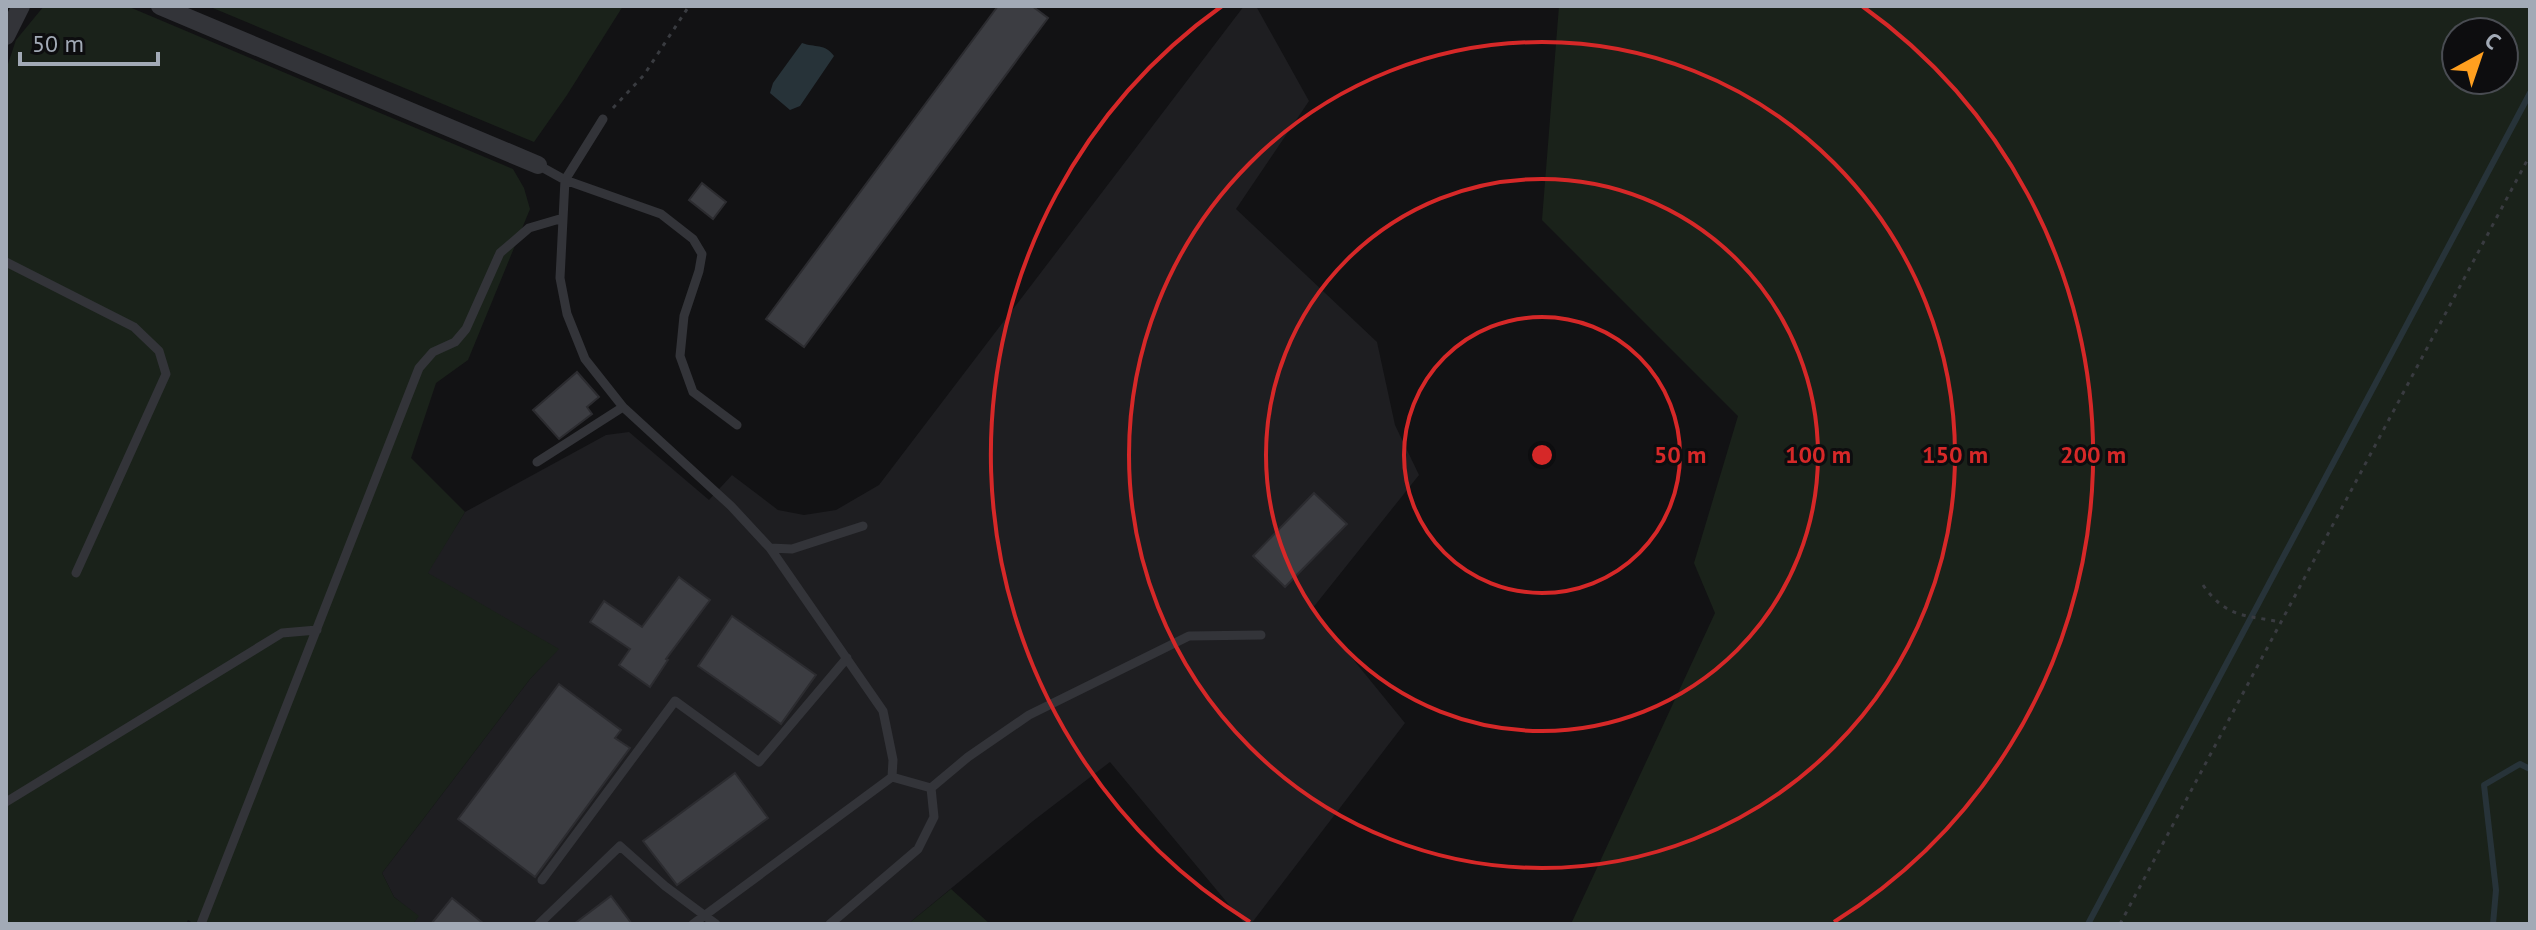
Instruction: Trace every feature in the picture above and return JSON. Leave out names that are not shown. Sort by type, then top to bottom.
[{"type":"street","points":[[160,6],[538,165]]},
{"type":"street","points":[[6,36],[20,7]]},
{"type":"lane","points":[[603,119],[565,180],[560,278],[567,314],[585,359],[623,407],[731,506],[770,548],[883,711],[890,737],[892,777]]},
{"type":"lane","points":[[538,165],[565,180],[661,214],[693,239],[702,254],[684,316],[680,356],[693,392],[737,425]]},
{"type":"lane","points":[[201,924],[419,368],[433,352],[455,342],[466,329],[500,253],[529,228],[563,218]]},
{"type":"lane","points":[[6,262],[134,327],[159,351],[166,374],[76,573]]},
{"type":"lane","points":[[537,462],[623,407]]},
{"type":"lane","points":[[770,548],[792,549],[863,526]]},
{"type":"lane","points":[[6,802],[282,633],[317,630]]},
{"type":"lane","points":[[931,788],[968,757],[1029,715],[1189,636],[1261,635]]},
{"type":"lane","points":[[542,880],[675,701],[759,762],[847,658]]},
{"type":"lane","points":[[892,777],[931,788]]},
{"type":"lane","points":[[693,924],[892,777]]},
{"type":"lane","points":[[830,924],[918,849],[934,817],[931,788]]},
{"type":"lane","points":[[539,924],[620,846],[665,886],[716,924]]},
{"type":"path","points":[[603,119],[644,75],[689,6]]},
{"type":"path","points":[[2120,924],[2530,155]]},
{"type":"path","points":[[2203,585],[2224,609],[2281,622]]},
{"type":"shaded area","points":[[44,6],[127,6],[513,169],[524,188],[530,209],[468,360],[436,383],[411,458],[465,512],[428,573],[559,649],[530,679],[382,873],[394,897],[419,916],[413,924],[194,924],[188,920],[186,924],[6,924],[6,70],[16,40]]},
{"type":"shaded area","points":[[208,6],[623,6],[534,142]]},
{"type":"shaded area","points":[[1244,6],[1256,6],[1309,101],[1236,209],[1377,342],[1395,425],[1419,475],[1312,609],[1405,723],[1251,924],[1245,924],[1110,762],[908,924],[413,924],[418,916],[394,897],[382,873],[530,679],[558,649],[427,573],[465,512],[606,435],[629,432],[709,500],[732,475],[778,510],[804,515],[836,510],[879,485]]},
{"type":"shaded area","points":[[1559,6],[2530,6],[2530,924],[1571,924],[1715,613],[1694,563],[1738,416],[1542,220]]},
{"type":"shaded area","points":[[802,43],[823,47],[834,56],[800,106],[790,110],[770,93],[773,83]]},
{"type":"shaded area","points":[[951,889],[990,924],[908,924]]},
{"type":"building","points":[[998,6],[1032,6],[1048,18],[804,347],[766,319]]},
{"type":"building","points":[[702,183],[726,202],[713,219],[689,200]]},
{"type":"building","points":[[577,372],[599,397],[587,407],[592,414],[559,439],[533,410]]},
{"type":"building","points":[[1314,493],[1347,524],[1285,587],[1253,556]]},
{"type":"building","points":[[679,577],[710,600],[666,659],[650,687],[619,665],[630,649],[590,622],[604,601],[642,627]]},
{"type":"building","points":[[732,616],[816,675],[781,724],[698,666]]},
{"type":"building","points":[[559,684],[621,730],[615,738],[630,748],[535,877],[458,819]]},
{"type":"building","points":[[735,773],[768,818],[677,885],[643,841]]},
{"type":"building","points":[[611,896],[632,924],[574,924]]},
{"type":"building","points":[[452,898],[484,924],[431,924]]},
{"type":"waterway","points":[[2088,924],[2530,93]]},
{"type":"waterway","points":[[2493,924],[2496,890],[2484,785],[2520,764],[2530,769]]}]
